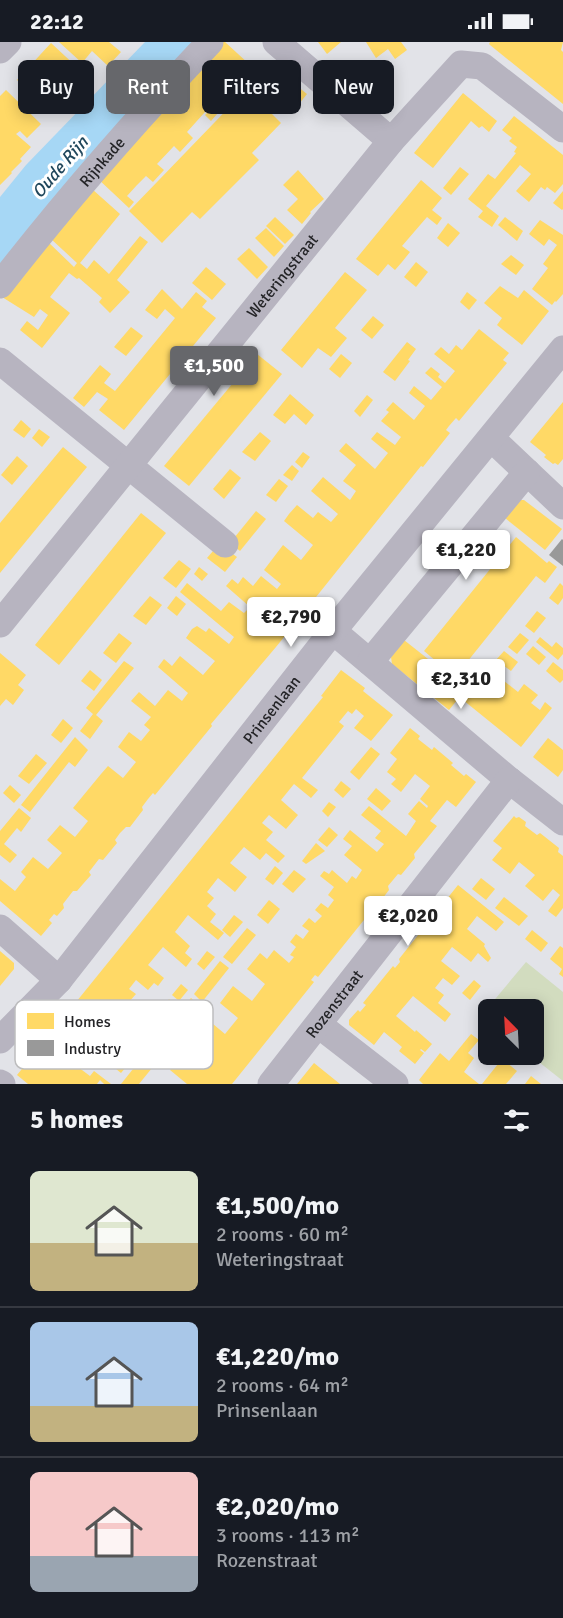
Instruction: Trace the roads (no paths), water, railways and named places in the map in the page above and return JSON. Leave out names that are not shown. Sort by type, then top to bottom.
[{"type":"street","points":[[0,50],[8,42]]},
{"type":"street","name":"Rijnkade","points":[[0,285],[49,222],[143,112],[210,42]]},
{"type":"street","points":[[276,42],[392,141]]},
{"type":"street","points":[[474,54],[482,66],[563,129]]},
{"type":"street","name":"Weteringstraat","points":[[0,624],[392,141],[462,64],[474,54]]},
{"type":"street","name":"Prinsenlaan","points":[[39,1000],[59,980],[333,631],[563,349]]},
{"type":"street","points":[[0,361],[225,544]]},
{"type":"street","points":[[491,438],[563,506]]},
{"type":"street","points":[[370,662],[527,472]]},
{"type":"street","points":[[333,631],[508,780],[563,822]]},
{"type":"street","name":"Rozenstraat","points":[[271,1084],[508,780]]},
{"type":"street","points":[[0,928],[59,980]]},
{"type":"street","name":"Prinsenlaan","points":[[0,1040],[15,1025]]},
{"type":"street","points":[[319,1025],[395,1084]]},
{"type":"water","points":[[145,42],[194,42],[179,60],[128,60]]},
{"type":"water","name":"Oude Rijn","points":[[106,82],[106,114],[133,114],[0,272],[0,197],[26,165],[75,114],[94,114],[94,95]]}]
